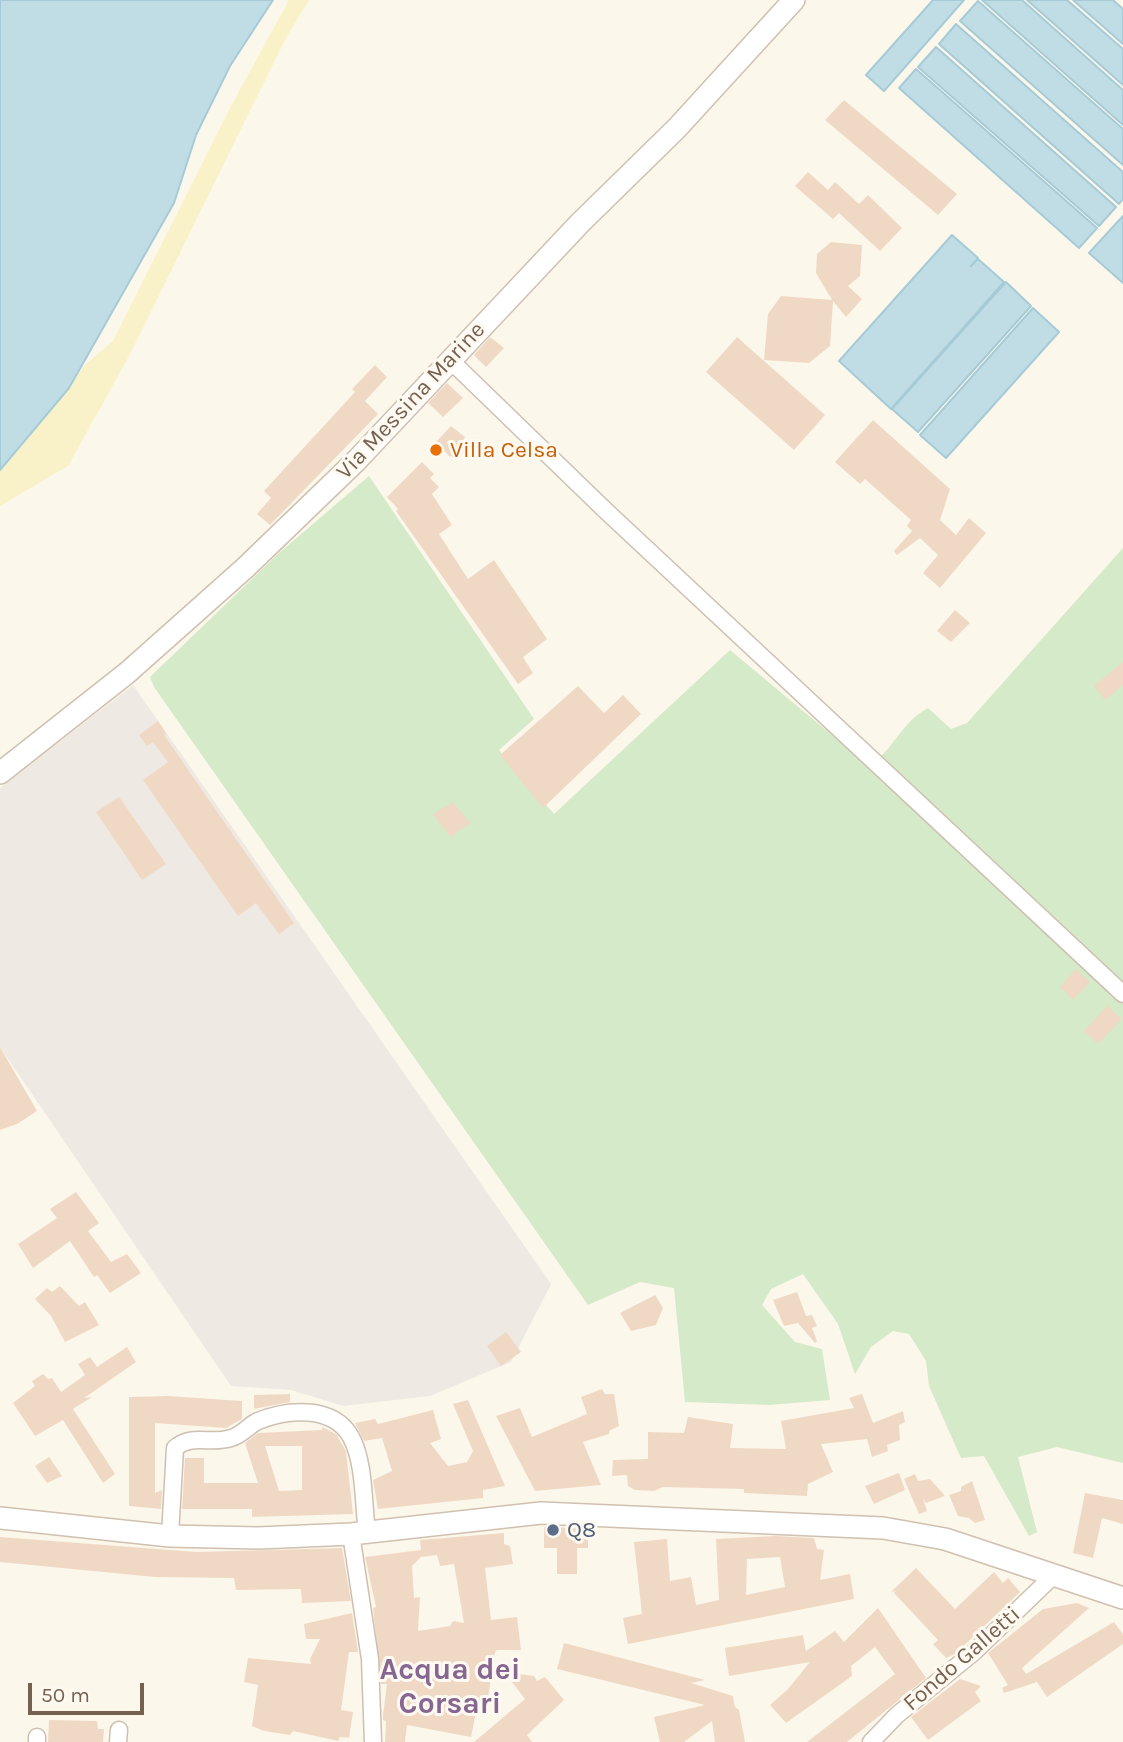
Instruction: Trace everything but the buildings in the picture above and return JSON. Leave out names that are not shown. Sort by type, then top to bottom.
[{"type":"main road","name":"Via Messina Marine","points":[[0,773],[127,673],[245,568],[356,461],[580,223],[677,128],[794,0]]},
{"type":"main road","points":[[0,1518],[170,1536],[258,1538],[359,1533],[541,1513],[883,1528],[945,1539],[1123,1598]]},
{"type":"street","points":[[450,360],[605,510],[1123,994]]},
{"type":"street","points":[[170,1536],[175,1448],[191,1438],[233,1438],[257,1421],[303,1410],[331,1419],[350,1436],[358,1460],[359,1533],[370,1659],[373,1742]]},
{"type":"street","name":"Fondo Galletti","points":[[871,1742],[897,1715],[974,1652],[1054,1576]]},
{"type":"shaded area","points":[[133,685],[551,1284],[511,1362],[430,1396],[343,1406],[291,1390],[231,1386],[0,1047],[0,788]]},
{"type":"green space","points":[[369,476],[534,719],[499,750],[554,814],[730,650],[869,766],[878,760],[910,721],[928,708],[951,729],[967,723],[1123,548],[1123,1463],[1057,1447],[1018,1457],[1037,1532],[1029,1536],[984,1456],[961,1458],[929,1386],[926,1361],[909,1334],[893,1331],[871,1347],[855,1374],[838,1324],[803,1274],[771,1289],[762,1305],[795,1342],[822,1349],[830,1400],[769,1405],[685,1402],[674,1288],[640,1282],[588,1305],[154,687],[150,677],[279,553]]},
{"type":"sand","points":[[289,0],[309,0],[287,36],[129,356],[68,466],[0,506],[0,470],[86,364],[113,341],[231,106]]},
{"type":"water","points":[[0,0],[273,0],[230,66],[196,135],[174,203],[69,388],[0,470]]},
{"type":"water","points":[[933,0],[964,0],[884,91],[866,75]]},
{"type":"water","points":[[982,0],[1022,0],[1123,90],[1123,125]]},
{"type":"water","points":[[1027,0],[1067,0],[1123,49],[1123,85]]},
{"type":"water","points":[[1073,0],[1113,0],[1123,9],[1123,44]]},
{"type":"water","points":[[978,1],[1123,129],[1123,165],[960,21]]},
{"type":"water","points":[[956,24],[1123,172],[1123,199],[1119,204],[939,44]]},
{"type":"water","points":[[936,47],[1116,207],[1099,226],[918,67]]},
{"type":"water","points":[[916,69],[1097,228],[1079,248],[899,88]]},
{"type":"water","points":[[1123,216],[1123,283],[1089,253]]},
{"type":"water","points":[[952,235],[978,258],[971,266],[978,259],[1004,282],[891,409],[839,361]]},
{"type":"water","points":[[1006,282],[1031,306],[918,432],[892,409]]},
{"type":"water","points":[[1033,308],[1059,332],[946,458],[920,435]]},
{"type":"place","name":"Villa Celsa","points":[[436,450]]},
{"type":"place","name":"Q8","points":[[553,1530]]},
{"type":"district","name":"Acqua dei Corsari","points":[[450,1687]]}]
